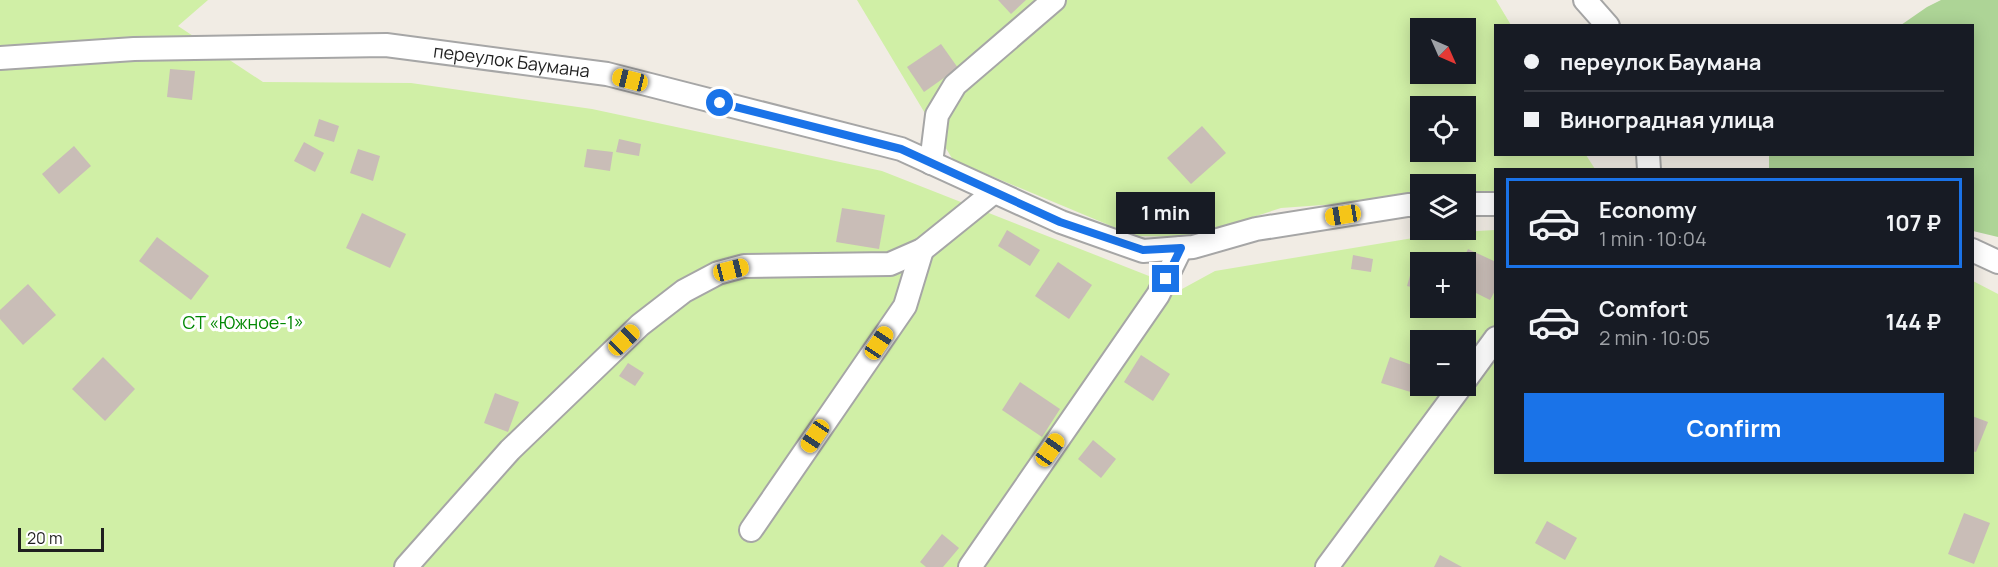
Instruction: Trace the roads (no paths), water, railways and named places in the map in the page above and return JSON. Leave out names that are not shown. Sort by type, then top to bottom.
[{"type":"street","points":[[931,163],[937,115],[956,85],[1054,0]]},
{"type":"street","points":[[1585,0],[1606,24]]},
{"type":"street","name":"переулок Баумана","points":[[0,58],[134,49],[386,45],[607,74],[901,149],[1060,222],[1143,250],[1193,247],[1256,228],[1410,205]]},
{"type":"street","points":[[406,567],[510,450],[640,325],[684,291],[718,273],[744,266],[890,264],[922,250],[994,192]]},
{"type":"street","points":[[1476,204],[1494,204]]},
{"type":"street","points":[[970,567],[1158,295],[1181,248]]},
{"type":"street","points":[[751,530],[905,306],[922,250]]},
{"type":"street","points":[[1974,251],[1998,262]]},
{"type":"street","points":[[1476,365],[1494,341]]},
{"type":"street","points":[[1327,567],[1454,396]]},
{"type":"park label","name":"СТ «Южное-1»","points":[[243,323]]}]
